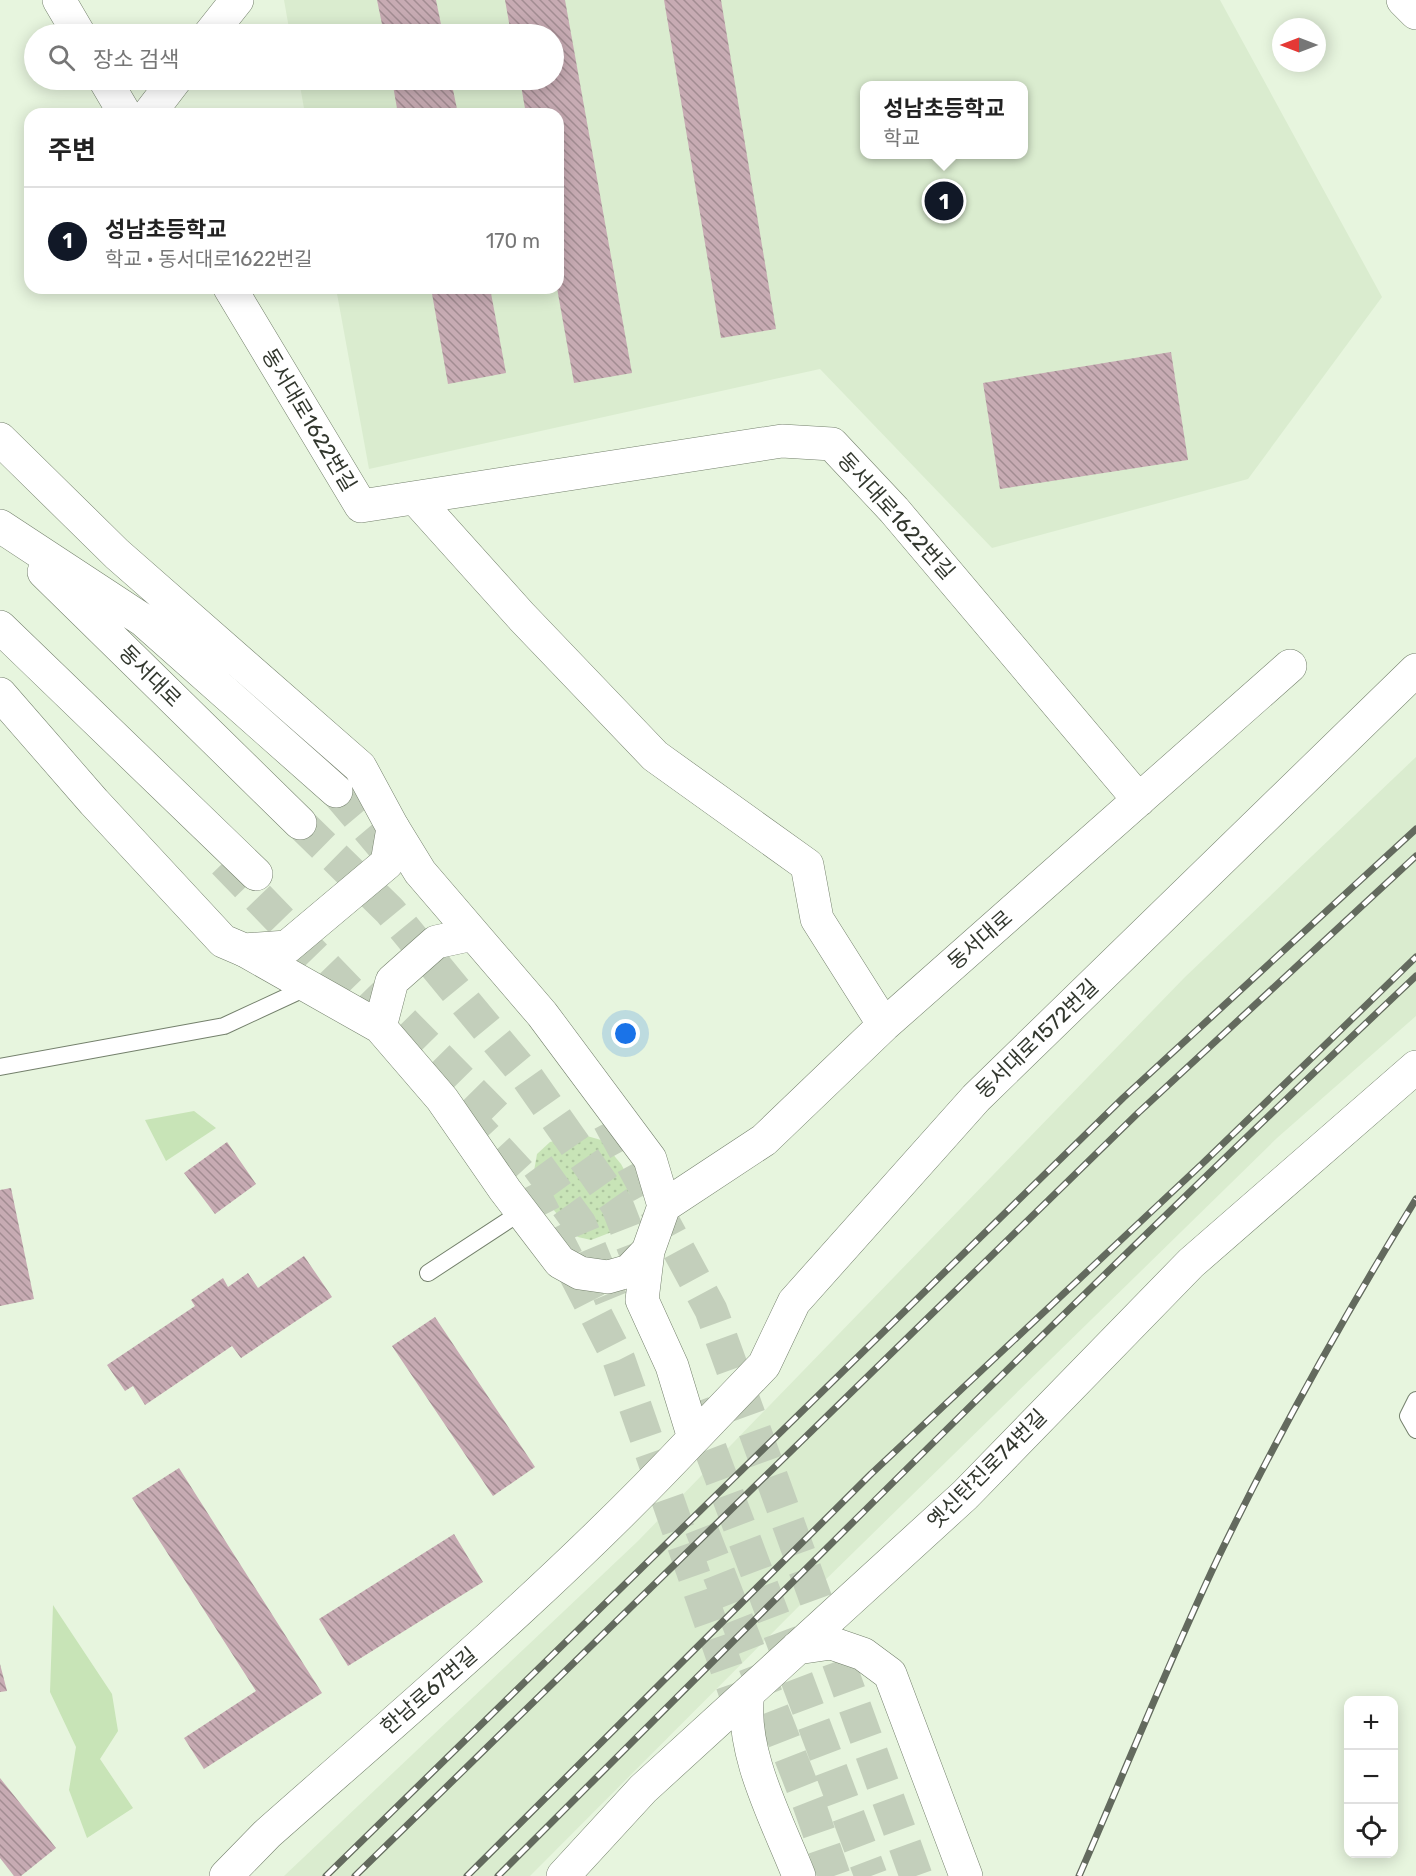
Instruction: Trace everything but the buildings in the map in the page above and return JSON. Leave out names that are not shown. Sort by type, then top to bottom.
[{"type":"street","points":[[59,0],[73,24]]},
{"type":"street","points":[[218,24],[237,0]]},
{"type":"street","points":[[1403,0],[1416,14]]},
{"type":"street","points":[[111,90],[121,108]]},
{"type":"street","points":[[154,108],[167,90]]},
{"type":"street","name":"동서대로1622번길","points":[[234,294],[361,506],[782,441],[832,444],[894,510],[1138,800]]},
{"type":"street","points":[[0,439],[117,554],[360,768],[420,872],[542,1014],[650,1159],[664,1206],[648,1251],[642,1300],[672,1366],[694,1438]]},
{"type":"street","points":[[415,498],[522,617],[655,756],[807,865],[817,919],[884,1025]]},
{"type":"street","points":[[0,528],[143,620],[336,791]]},
{"type":"street","name":"동서대로","points":[[0,528],[300,823]]},
{"type":"street","points":[[3,630],[224,862]]},
{"type":"street","points":[[3,630],[256,874]]},
{"type":"street","name":"동서대로","points":[[664,1206],[764,1140],[884,1025],[1290,666]]},
{"type":"street","name":"동서대로1572번길","points":[[631,1505],[764,1365],[794,1302],[976,1098],[1416,670]]},
{"type":"street","points":[[0,694],[13,720],[94,802],[223,940],[338,1001],[380,1027],[442,1099],[521,1212],[560,1262],[580,1273],[608,1277],[629,1271],[648,1251]]},
{"type":"street","points":[[244,950],[287,947],[387,863],[393,828]]},
{"type":"street","points":[[380,1027],[392,981],[436,942],[473,934]]},
{"type":"street","name":"옛신탄진로74번길","points":[[563,1876],[643,1789],[965,1495],[1191,1263],[1416,1067]]},
{"type":"street","points":[[608,1277],[642,1300]]},
{"type":"street","name":"한남로67번길","points":[[226,1876],[267,1834],[540,1593],[631,1505]]},
{"type":"street","points":[[797,1648],[831,1643],[863,1654],[890,1674],[966,1876]]},
{"type":"street","points":[[748,1693],[745,1714],[750,1749],[799,1876]]},
{"type":"lane","points":[[0,1068],[224,1026],[308,987]]},
{"type":"lane","points":[[428,1273],[521,1212]]},
{"type":"lane","points":[[1416,1400],[1408,1416],[1416,1430]]},
{"type":"shaded area","points":[[284,0],[1220,0],[1382,297],[1248,479],[992,548],[820,369],[369,469],[337,294],[564,294],[564,108],[304,108],[301,90],[564,90],[564,24],[288,24]]},
{"type":"shaded area","points":[[1416,757],[1416,1016],[1277,1138],[814,1591],[530,1876],[284,1876],[638,1541],[1185,977]]},
{"type":"shaded area","points":[[194,1111],[216,1128],[166,1161],[145,1120]]},
{"type":"shaded area","points":[[580,1134],[601,1140],[621,1164],[632,1184],[632,1207],[617,1230],[591,1240],[578,1237],[568,1228],[553,1209],[534,1171],[537,1154],[550,1142]]},
{"type":"shaded area","points":[[53,1605],[112,1694],[118,1731],[100,1759],[133,1808],[87,1838],[69,1790],[76,1747],[50,1692]]},
{"type":"tunnel","points":[[336,791],[403,870]]},
{"type":"tunnel","points":[[300,823],[390,911],[527,1077],[617,1205],[648,1285]]},
{"type":"tunnel","points":[[224,862],[379,1022]]},
{"type":"tunnel","points":[[369,987],[506,1126]]},
{"type":"tunnel","points":[[464,1113],[528,1182],[619,1360],[747,1727]]},
{"type":"tunnel","points":[[609,1121],[711,1310],[916,1876]]},
{"type":"tunnel","points":[[538,1166],[580,1224],[611,1299]]},
{"type":"tunnel","points":[[693,1403],[871,1876]]},
{"type":"tunnel","points":[[701,1528],[809,1804],[834,1876]]},
{"type":"railway","points":[[326,1876],[1123,1098],[1416,829]]},
{"type":"railway","points":[[355,1876],[1138,1113],[1416,856]]},
{"type":"railway","points":[[467,1876],[871,1474],[1202,1164],[1416,957]]},
{"type":"railway","points":[[498,1876],[1068,1310],[1416,976]]},
{"type":"railway","points":[[1079,1876],[1217,1560],[1312,1377],[1416,1199]]},
{"type":"place","name":"성남초등학교","points":[[944,201]]}]
